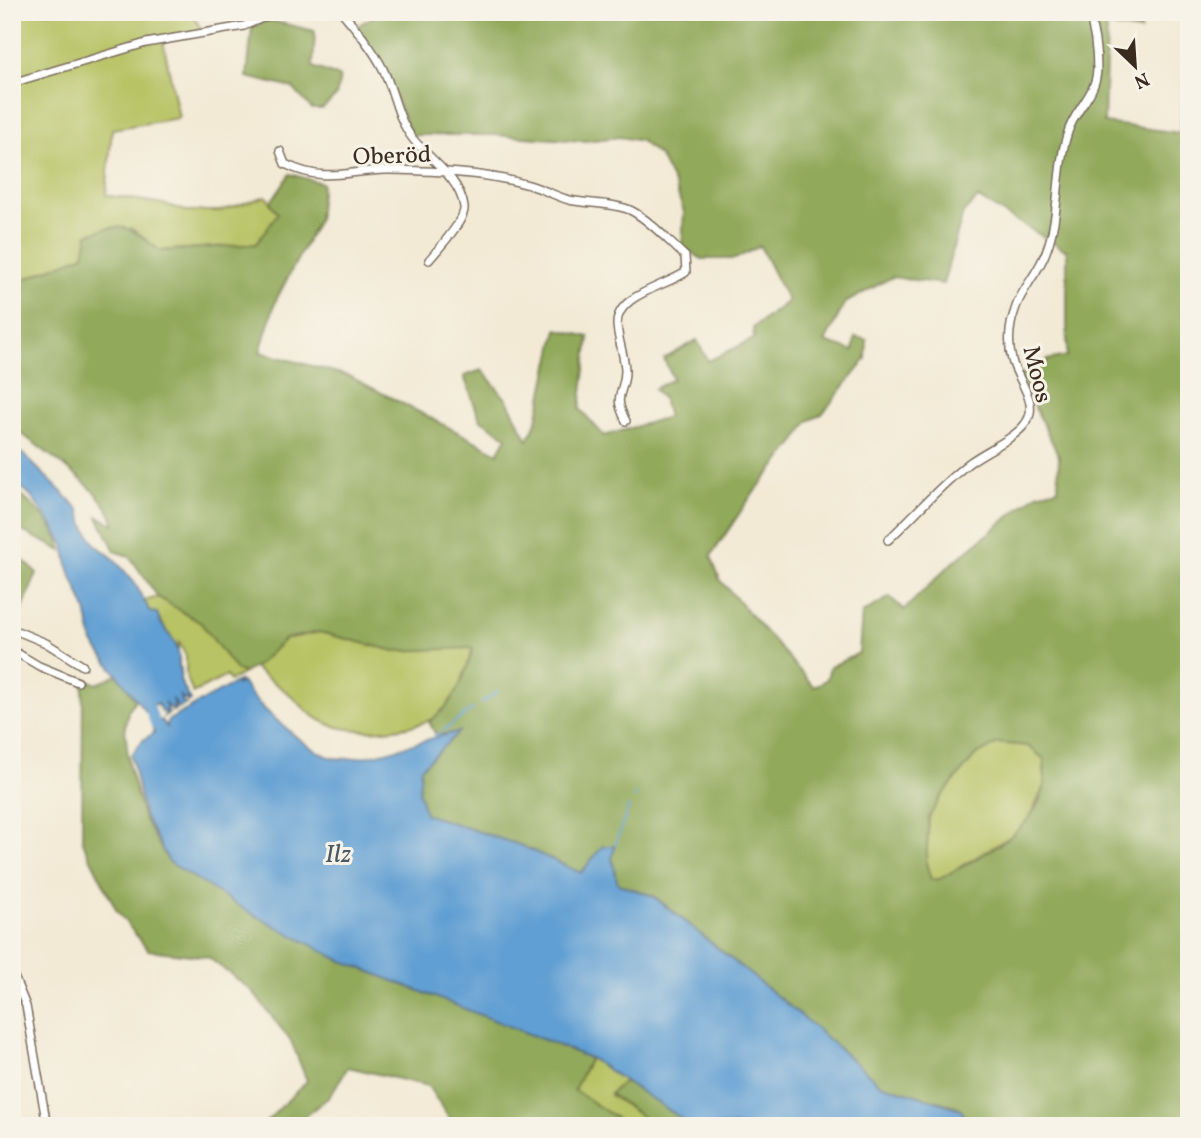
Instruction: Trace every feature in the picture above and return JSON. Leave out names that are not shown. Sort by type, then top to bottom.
[{"type":"street","points":[[12,83],[146,43],[244,26],[276,12]]},
{"type":"street","name":"Oberöd","points":[[342,12],[383,68],[405,126],[447,173]]},
{"type":"street","name":"Moos","points":[[888,540],[958,472],[1015,433],[1025,425],[1030,415],[1031,406],[1012,362],[1010,341],[1013,314],[1019,298],[1038,270],[1046,252],[1052,234],[1059,173],[1068,131],[1094,85],[1097,69],[1088,12]]},
{"type":"street","name":"Oberöd","points":[[280,151],[285,164],[296,170],[327,177],[389,170],[447,173]]},
{"type":"street","points":[[429,260],[462,219],[465,209],[447,173],[484,175],[530,185],[566,199],[623,208],[644,219],[685,256],[686,272],[629,300],[620,310],[617,321],[618,339],[625,367],[618,406],[626,421]]},
{"type":"street","points":[[12,629],[46,643],[83,666]]},
{"type":"street","points":[[12,650],[39,666],[78,682]]},
{"type":"street","points":[[12,972],[26,1006],[47,1126]]},
{"type":"green space","points":[[12,12],[192,12],[203,33],[163,41],[179,118],[112,129],[106,195],[164,204],[186,211],[220,211],[266,196],[279,213],[256,244],[160,251],[131,228],[84,255],[20,282],[12,279]]},
{"type":"green space","points":[[381,12],[1142,12],[1141,31],[1107,26],[1104,123],[1180,133],[1189,35],[1189,1126],[968,1126],[959,1107],[881,1085],[654,896],[618,884],[602,847],[581,873],[522,846],[425,814],[419,792],[421,768],[458,732],[436,735],[429,722],[446,706],[458,689],[473,648],[395,651],[319,632],[285,639],[259,664],[244,673],[236,670],[201,623],[158,597],[130,557],[115,551],[98,517],[115,524],[109,511],[89,486],[22,434],[12,430],[12,279],[20,281],[84,255],[88,234],[111,228],[120,227],[134,232],[160,251],[256,244],[278,213],[270,203],[290,174],[322,183],[318,220],[276,300],[260,352],[349,376],[498,453],[507,437],[480,419],[464,376],[482,370],[507,400],[528,440],[537,420],[557,329],[589,337],[580,409],[604,436],[668,417],[663,399],[654,389],[673,379],[664,359],[697,340],[708,361],[754,339],[753,328],[788,301],[760,246],[735,259],[702,259],[682,247],[684,212],[675,186],[660,157],[641,141],[620,137],[584,141],[494,135],[411,135],[383,68],[357,26]],"holes":[[[978,198],[1067,251],[1067,356],[1047,360],[1019,376],[1059,456],[1058,489],[1037,494],[951,564],[904,610],[890,597],[862,613],[859,653],[830,667],[827,679],[814,687],[720,580],[711,556],[751,496],[796,441],[808,421],[822,414],[866,359],[867,340],[855,337],[853,351],[825,342],[845,303],[892,277],[943,284],[963,213]],[[998,743],[1028,746],[1044,759],[1045,784],[1038,804],[1017,831],[1002,842],[940,879],[931,880],[926,863],[929,817],[940,798],[975,756]]]},
{"type":"green space","points":[[268,20],[315,31],[313,67],[340,77],[336,96],[322,109],[312,109],[293,88],[247,77],[252,26]]},
{"type":"green space","points":[[12,488],[49,524],[62,551],[12,526]]},
{"type":"green space","points":[[12,550],[37,573],[15,627],[12,626]]},
{"type":"green space","points":[[158,597],[201,623],[236,670],[244,673],[230,681],[226,676],[193,693],[186,675],[186,656],[179,642],[178,649],[157,613],[150,613],[144,601]]},
{"type":"green space","points":[[320,632],[395,651],[473,647],[455,697],[444,711],[434,718],[420,724],[387,730],[353,730],[320,720],[254,667],[285,639]]},
{"type":"green space","points":[[118,674],[135,700],[128,711],[125,727],[129,767],[143,817],[169,862],[338,959],[590,1058],[574,1090],[628,1126],[454,1126],[428,1086],[348,1067],[329,1097],[292,1126],[262,1126],[307,1081],[291,1041],[251,990],[208,957],[148,950],[117,911],[82,841],[83,678],[97,684]]},
{"type":"green space","points":[[998,743],[1028,746],[1044,759],[1044,786],[1028,822],[1011,836],[940,879],[931,880],[926,863],[929,817],[940,798],[975,756]]},
{"type":"green space","points":[[590,1058],[624,1081],[610,1095],[656,1126],[628,1126],[573,1090]]},
{"type":"green space","points":[[624,1081],[693,1126],[656,1126],[610,1094]]},
{"type":"water","points":[[12,447],[24,455],[79,509],[95,544],[113,558],[135,583],[150,612],[157,613],[177,648],[181,668],[180,680],[191,701],[186,704],[188,699],[184,700],[179,694],[184,705],[179,708],[172,698],[176,709],[171,712],[174,707],[169,708],[164,702],[169,713],[164,716],[166,711],[162,712],[157,703],[145,711],[93,643],[86,610],[69,570],[64,545],[27,492],[12,481]]},
{"type":"water","name":"Ilz","points":[[240,680],[236,685],[242,682],[256,701],[274,718],[305,744],[327,756],[340,759],[373,755],[459,732],[421,768],[419,792],[425,814],[522,846],[581,873],[602,847],[615,845],[612,859],[618,884],[653,896],[799,1014],[880,1084],[961,1109],[968,1126],[693,1126],[590,1058],[338,959],[247,911],[169,862],[144,815],[131,755],[143,740],[154,733],[152,725],[161,720],[167,727],[167,721]]},
{"type":"waterway","points":[[482,703],[498,691]]},
{"type":"waterway","name":"Ilz","points":[[145,696],[155,723],[162,732]]},
{"type":"waterway","points":[[434,737],[473,709]]},
{"type":"waterway","points":[[634,798],[636,794]]},
{"type":"waterway","points":[[615,845],[629,806]]}]
